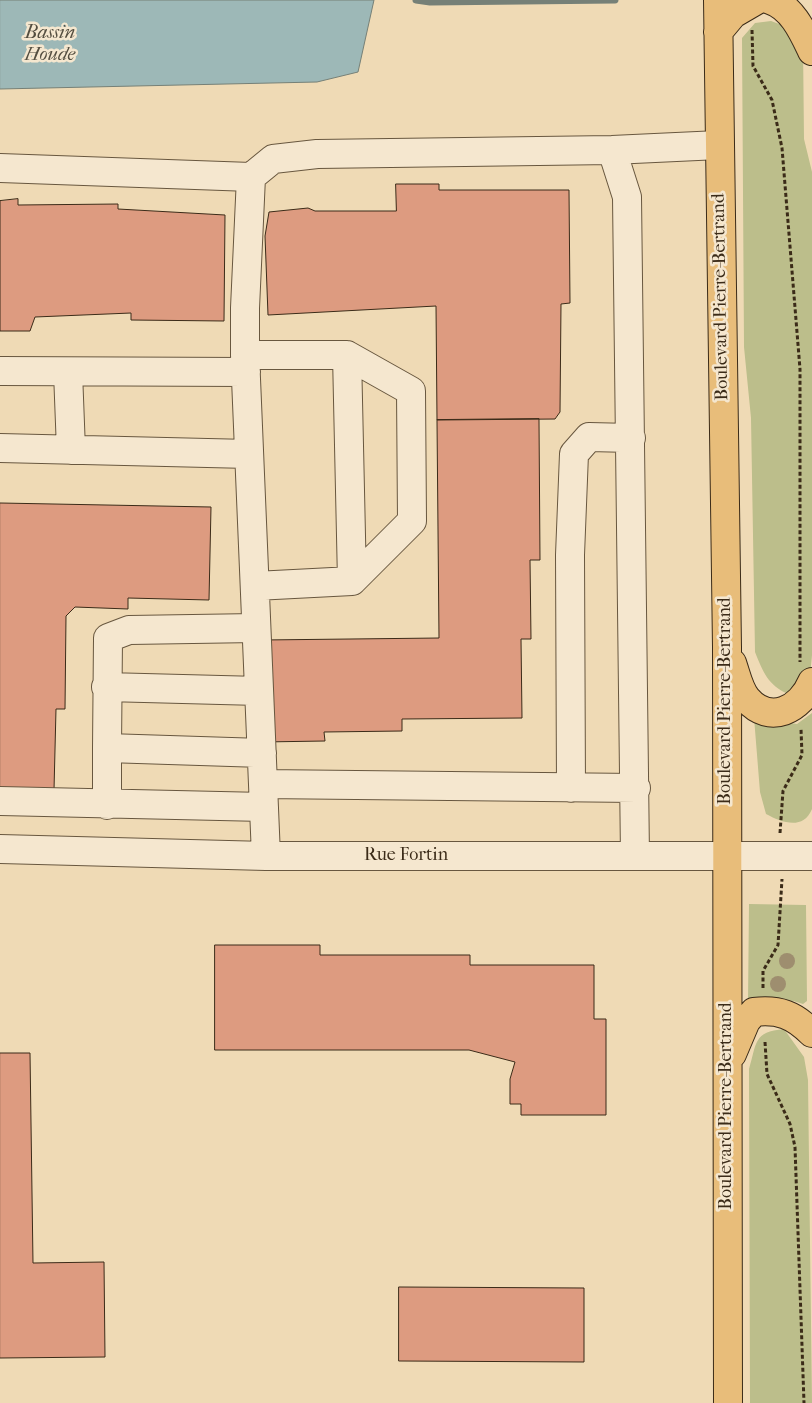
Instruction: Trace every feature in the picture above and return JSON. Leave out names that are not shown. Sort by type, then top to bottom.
[{"type":"main road","name":"Boulevard Pierre-Bertrand","points":[[718,0],[727,647],[728,1403]]},
{"type":"main road","points":[[770,0],[786,10],[802,30],[812,51]]},
{"type":"main road","points":[[718,32],[733,14],[754,11]]},
{"type":"main road","points":[[727,647],[744,694],[751,703],[765,711],[778,712],[795,706],[802,701],[806,675]]},
{"type":"main road","points":[[727,1064],[746,1020],[752,1013],[783,1012],[799,1020],[812,1033]]},
{"type":"street","points":[[0,168],[251,176],[273,159],[317,154],[612,150],[719,145]]},
{"type":"street","points":[[612,150],[628,197],[636,788],[635,856]]},
{"type":"street","points":[[251,176],[245,308],[246,364],[266,856]]},
{"type":"street","points":[[347,355],[352,581]]},
{"type":"street","points":[[0,371],[68,372],[246,364],[347,355],[411,391],[412,521],[352,581],[255,586]]},
{"type":"street","points":[[68,372],[70,450]]},
{"type":"street","points":[[571,788],[570,555],[574,454],[589,437],[631,438]]},
{"type":"street","points":[[0,448],[249,454]]},
{"type":"street","points":[[107,805],[106,687],[108,638],[129,630],[256,628]]},
{"type":"street","points":[[106,687],[259,691]]},
{"type":"street","points":[[107,748],[262,753]]},
{"type":"street","points":[[0,802],[107,805],[263,796],[636,788]]},
{"type":"street","name":"Rue Fortin","points":[[0,849],[266,856],[812,856]]},
{"type":"path","points":[[754,11],[753,66],[772,100],[782,148],[800,369],[806,675]]},
{"type":"path","points":[[780,832],[784,791],[802,754],[800,720]]},
{"type":"path","points":[[763,990],[764,971],[778,946],[782,884]]},
{"type":"path","points":[[764,1033],[767,1074],[790,1124],[795,1147],[804,1403]]},
{"type":"green space","points":[[771,21],[790,28],[803,44],[804,139],[812,172],[812,655],[810,676],[788,694],[767,677],[755,652],[751,418],[744,347],[742,38],[755,23]]},
{"type":"green space","points":[[753,705],[778,721],[797,724],[812,713],[812,809],[803,820],[791,823],[778,820],[766,814],[760,792]]},
{"type":"green space","points":[[749,904],[806,905],[807,1001],[803,1004],[776,999],[748,1002]]},
{"type":"green space","points":[[784,1029],[804,1057],[808,1080],[812,1403],[750,1403],[749,1069],[755,1046],[761,1036]]},
{"type":"water","name":"Bassin Houde","points":[[0,0],[374,0],[358,72],[317,82],[0,89]]},
{"type":"building","points":[[396,184],[439,184],[439,190],[569,190],[570,303],[561,304],[560,412],[555,419],[437,420],[436,306],[268,315],[265,236],[269,212],[308,208],[315,211],[396,211]]},
{"type":"building","points":[[18,199],[18,205],[118,204],[118,209],[225,215],[224,321],[131,320],[131,313],[35,317],[30,331],[0,331],[0,201]]},
{"type":"building","points":[[539,419],[540,560],[530,560],[531,639],[521,639],[522,718],[402,719],[402,731],[324,732],[325,741],[262,742],[262,640],[439,638],[437,420]]},
{"type":"building","points":[[0,503],[211,507],[209,600],[128,598],[128,609],[75,607],[66,616],[65,709],[56,709],[54,790],[0,789]]},
{"type":"building","points":[[215,945],[320,945],[320,955],[470,955],[470,965],[594,965],[594,1019],[606,1019],[606,1115],[521,1115],[521,1104],[510,1104],[510,1079],[515,1062],[469,1050],[215,1050]]},
{"type":"building","points":[[0,1053],[30,1053],[33,1263],[104,1262],[105,1357],[0,1358]]},
{"type":"building","points":[[399,1287],[584,1288],[584,1362],[399,1361]]},
{"type":"waterway","points":[[416,0],[430,2],[615,0]]}]
